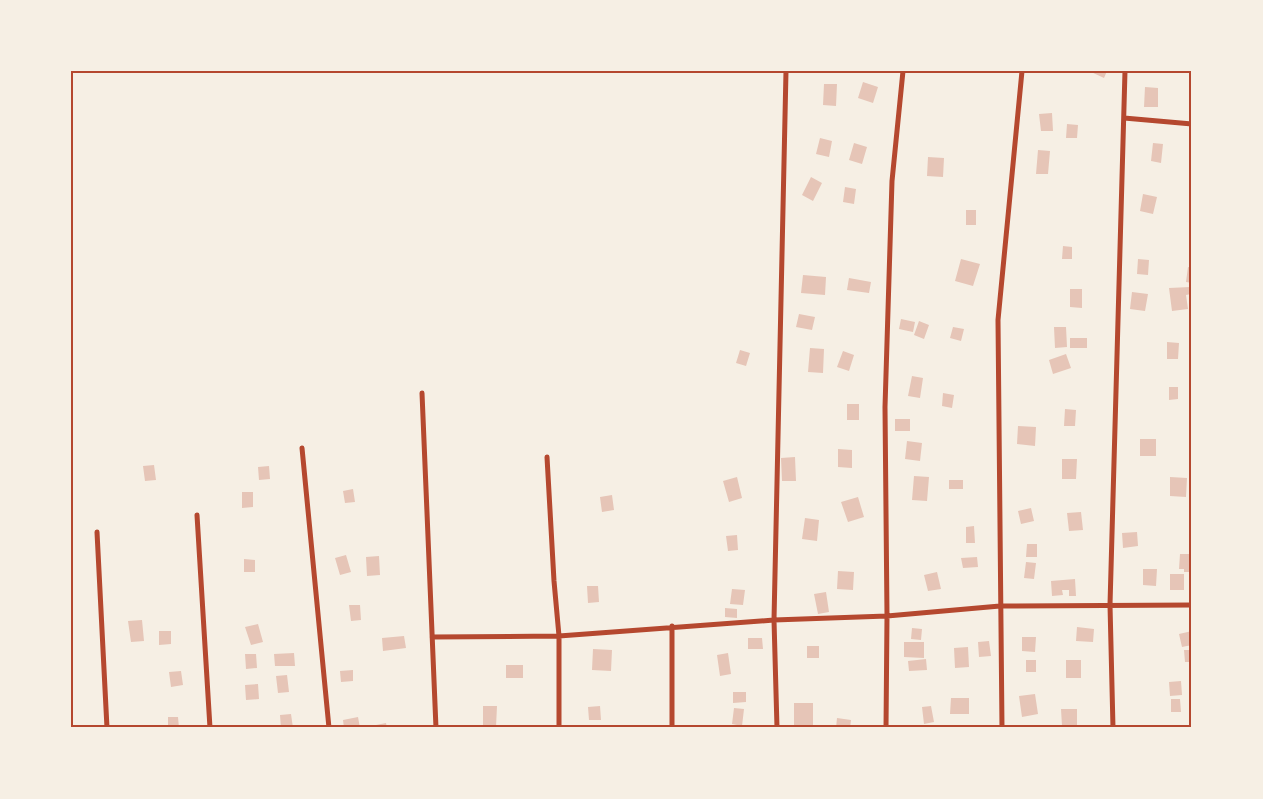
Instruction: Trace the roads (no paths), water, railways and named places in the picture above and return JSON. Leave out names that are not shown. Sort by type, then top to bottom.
[{"type":"street","points":[[777,728],[774,620],[786,71]]},
{"type":"street","points":[[886,728],[885,407],[892,181],[903,71]]},
{"type":"street","points":[[1002,728],[998,320],[1022,71]]},
{"type":"street","points":[[1114,728],[1110,605],[1125,71]]},
{"type":"street","points":[[1124,118],[1192,124]]},
{"type":"street","points":[[422,393],[436,728]]},
{"type":"street","points":[[302,448],[329,728]]},
{"type":"street","points":[[547,457],[559,636],[560,728]]},
{"type":"street","points":[[197,515],[210,728]]},
{"type":"street","points":[[97,532],[107,728]]},
{"type":"street","points":[[432,637],[559,636],[672,626],[887,616],[1000,606],[1192,605]]},
{"type":"street","points":[[672,626],[672,728]]}]
